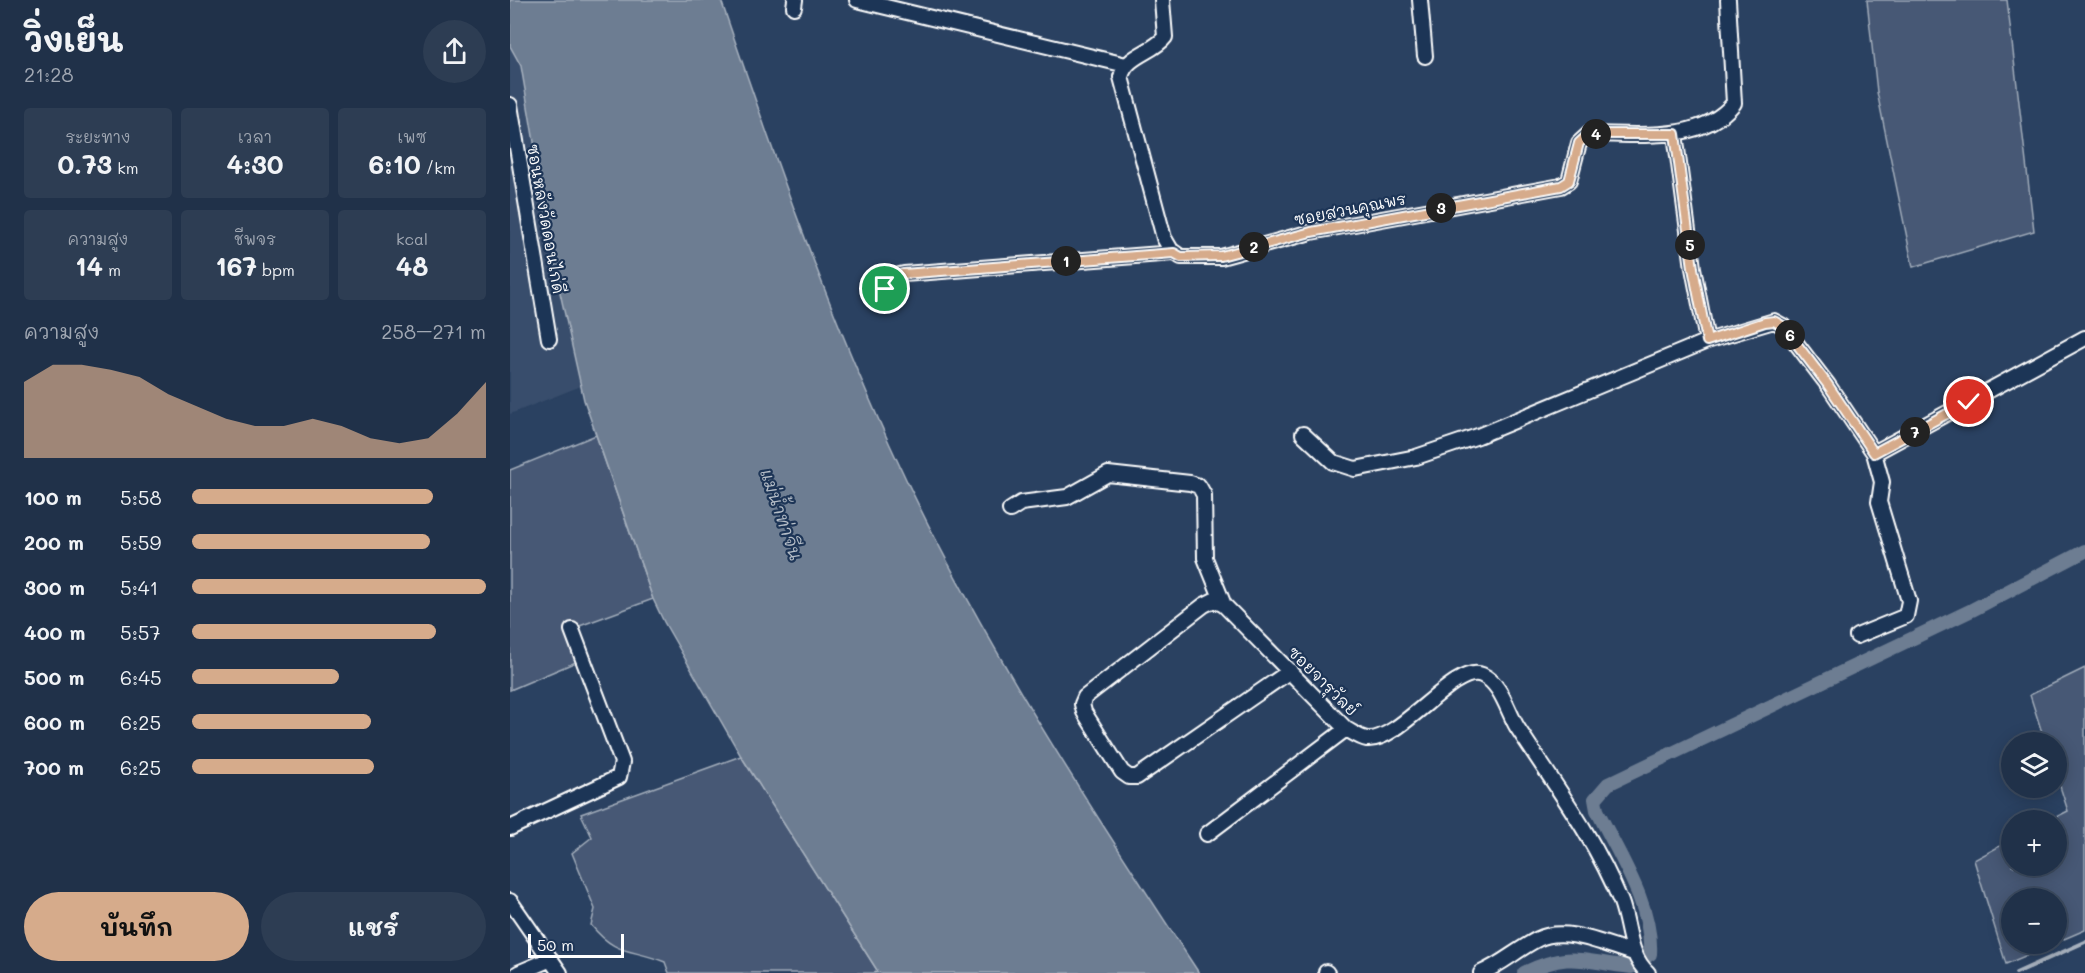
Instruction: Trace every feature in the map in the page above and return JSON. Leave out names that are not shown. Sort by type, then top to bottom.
[{"type":"street","points":[[857,0],[1126,65]]},
{"type":"street","points":[[1161,0],[1165,36],[1159,45],[1126,65],[1121,77],[1164,238],[1174,253]]},
{"type":"street","points":[[1420,0],[1425,56]]},
{"type":"street","name":"ซอยสวนคุณพร","points":[[885,289],[885,282],[891,277],[903,274],[1174,253],[1181,257],[1221,256],[1311,232],[1561,186],[1569,181],[1579,143],[1589,134],[1675,134],[1713,121],[1734,103],[1728,0]]},
{"type":"street","name":"ซอนหลังวัดดอนไก่ดี","points":[[510,105],[549,339]]},
{"type":"street","points":[[1675,134],[1693,268],[1707,341]]},
{"type":"street","points":[[1303,434],[1333,462],[1355,469],[1416,457],[1478,436],[1707,341],[1774,321],[1783,326],[1828,385],[1874,453],[1882,482],[1879,502],[1909,602],[1909,611],[1906,616],[1857,636]]},
{"type":"street","points":[[1874,453],[2085,338]]},
{"type":"street","name":"ซอยจารุวัลย์","points":[[1010,510],[1021,503],[1067,497],[1108,474],[1199,486],[1204,495],[1205,558],[1224,604],[1346,729],[1366,739],[1387,734],[1424,704],[1466,676],[1479,673],[1490,679],[1516,725],[1583,825],[1622,905],[1634,953],[1648,973]]},
{"type":"street","points":[[1224,604],[1214,600],[1204,605],[1084,696],[1082,704],[1084,712],[1122,772],[1129,777],[1137,777],[1290,671]]},
{"type":"street","points":[[510,828],[619,777],[622,772],[622,762],[572,630]]},
{"type":"street","points":[[1207,834],[1346,729]]},
{"type":"street","points":[[510,901],[560,973]]},
{"type":"street","points":[[1481,973],[1497,966],[1541,938],[1555,934],[1570,935],[1634,953]]},
{"type":"street","points":[[518,973],[551,959]]},
{"type":"shaded area","points":[[1867,0],[2007,0],[2034,231],[1913,267],[1877,92]]},
{"type":"shaded area","points":[[510,46],[521,66],[559,288],[581,386],[510,414]]},
{"type":"shaded area","points":[[596,435],[653,599],[566,631],[576,662],[510,690],[510,470]]},
{"type":"shaded area","points":[[2085,668],[2085,930],[2067,938],[2067,888],[2001,888],[2001,948],[1974,860],[2001,845],[2001,876],[2067,876],[2068,811],[2064,798],[2067,798],[2067,732],[2042,732],[2030,695]]},
{"type":"shaded area","points":[[741,756],[877,970],[875,973],[669,973],[665,962],[616,947],[591,925],[595,909],[572,853],[592,837],[581,814]]},
{"type":"shaded area","points":[[2003,954],[2030,954],[2006,964]]},
{"type":"water","name":"แม่น้ำท่าจีน","points":[[510,0],[721,0],[779,168],[821,280],[866,390],[923,514],[995,649],[1034,715],[1115,845],[1199,973],[875,973],[877,970],[741,756],[653,599],[584,400],[559,288],[521,66],[510,46]]},
{"type":"waterway","points":[[1524,973],[1540,966],[1566,960],[1631,967],[1650,954],[1646,917],[1640,899],[1597,810],[1595,799],[1608,784],[1972,610],[2085,551]]},
{"type":"waterway","points":[[2016,973],[2085,942]]},
{"type":"route","points":[[885,289],[885,282],[891,277],[903,274],[1174,253],[1181,257],[1221,256],[1311,232],[1354,226],[1561,186],[1569,181],[1573,174],[1579,143],[1589,134],[1675,134],[1693,268],[1707,341],[1765,322],[1774,321],[1783,326],[1828,385],[1874,453],[1969,402]]}]
